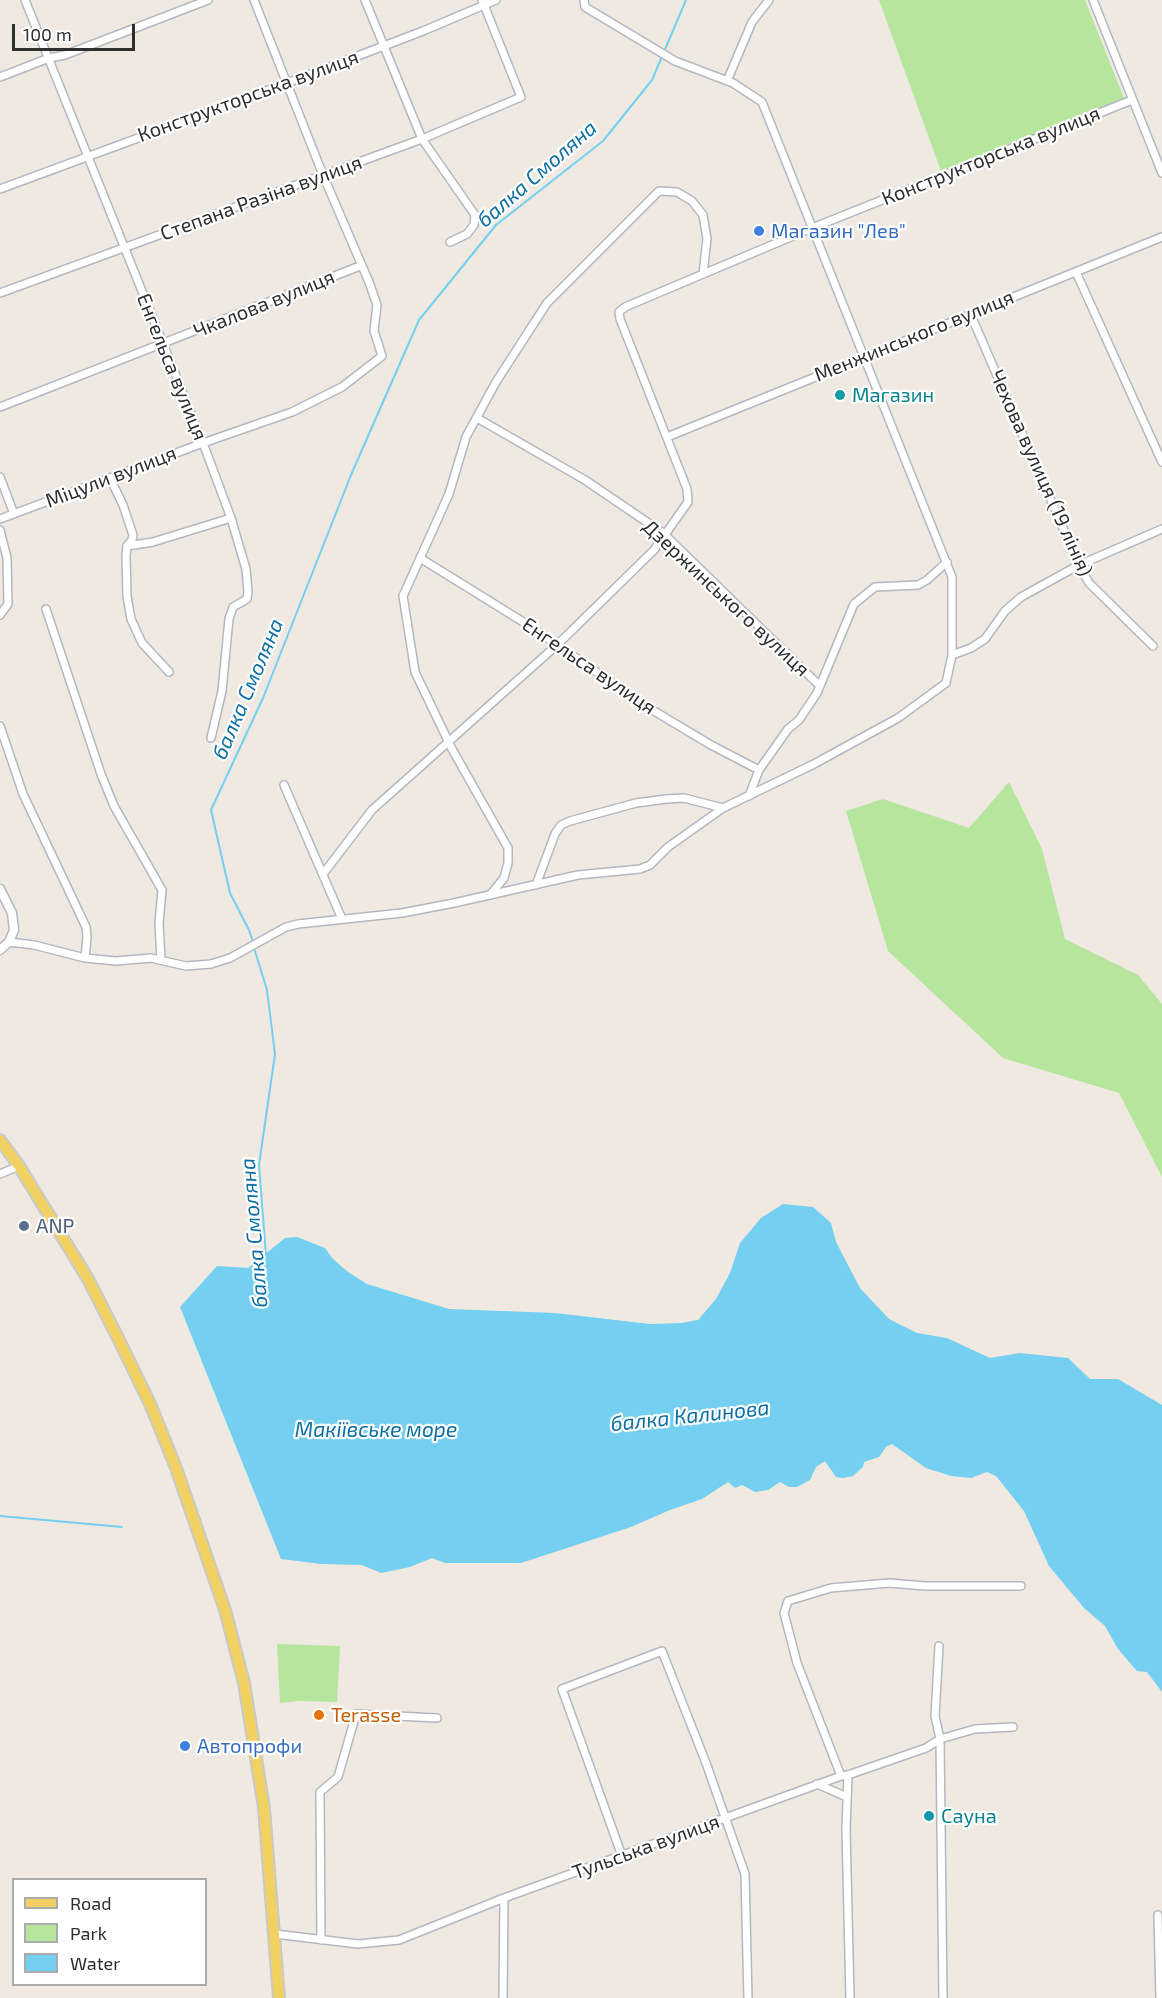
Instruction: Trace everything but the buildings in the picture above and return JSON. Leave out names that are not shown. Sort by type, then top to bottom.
[{"type":"main road","points":[[0,1140],[19,1166],[88,1279],[119,1340],[155,1416],[201,1537],[225,1610],[244,1683],[264,1809],[279,1998]]},
{"type":"street","name":"Енгельса вулиця","points":[[25,0],[203,443],[231,518],[246,569],[247,599],[233,607],[229,619],[222,691],[211,738]]},
{"type":"street","points":[[0,77],[208,0]]},
{"type":"street","points":[[254,0],[360,266]]},
{"type":"street","points":[[365,0],[422,140],[475,215],[474,225],[467,234],[450,242]]},
{"type":"street","name":"Конструкторська вулиця","points":[[0,189],[287,83],[383,46],[483,3],[496,0]]},
{"type":"street","points":[[9,942],[34,945],[85,958],[116,961],[152,958],[186,966],[211,964],[245,951],[292,925],[402,913],[490,896],[578,875],[640,869],[650,865],[668,847],[723,808],[814,764],[898,718],[946,683],[952,655],[952,577],[762,102],[727,81],[675,61],[585,7],[584,0]]},
{"type":"street","points":[[727,81],[752,22],[769,0]]},
{"type":"street","points":[[1093,0],[1162,173]]},
{"type":"street","name":"Степана Разіна вулиця","points":[[0,293],[422,140],[521,97],[483,3]]},
{"type":"street","name":"Конструкторська вулиця","points":[[667,437],[620,319],[619,312],[625,307],[812,228],[1132,100]]},
{"type":"street","points":[[490,896],[504,878],[508,863],[508,848],[448,742],[415,672],[403,596],[449,494],[466,437],[496,382],[547,303],[659,191],[677,192],[692,201],[703,215],[707,239],[703,273]]},
{"type":"street","name":"Менжинського вулиця","points":[[667,437],[1162,237]]},
{"type":"street","name":"Чкалова вулиця","points":[[0,407],[360,266]]},
{"type":"street","name":"Міцули вулиця","points":[[0,519],[292,412],[342,387],[382,356],[374,332],[377,305],[360,266]]},
{"type":"street","points":[[1076,272],[1162,462]]},
{"type":"street","name":"Чехова вулиця (19 лiнiя)","points":[[970,313],[1079,565],[1089,583],[1153,646]]},
{"type":"street","name":"Дзержинського вулиця","points":[[477,418],[585,480],[665,535],[820,686]]},
{"type":"street","points":[[322,874],[372,810],[557,645],[654,550],[688,502],[687,489],[667,437]]},
{"type":"street","points":[[0,477],[14,514]]},
{"type":"street","points":[[110,478],[123,505],[133,535],[127,546],[131,619],[142,643],[169,672]]},
{"type":"street","points":[[127,546],[153,542],[231,518]]},
{"type":"street","points":[[952,655],[971,648],[985,639],[1005,611],[1021,597],[1079,565],[1162,528]]},
{"type":"street","points":[[0,530],[7,558],[8,604],[0,615]]},
{"type":"street","name":"Енгельса вулиця","points":[[420,558],[533,628],[644,705],[711,745],[759,770]]},
{"type":"street","points":[[748,796],[759,770],[788,729],[799,720],[820,686],[854,604],[875,587],[918,585],[947,562]]},
{"type":"street","points":[[46,609],[101,774],[114,806],[162,890],[159,923],[161,960]]},
{"type":"street","points":[[0,726],[23,794],[86,927],[85,958]]},
{"type":"street","points":[[284,785],[342,919]]},
{"type":"street","points":[[536,885],[555,834],[561,825],[570,821],[636,803],[666,799],[684,798],[723,808]]},
{"type":"street","points":[[0,889],[14,921],[14,930],[9,942],[0,950]]},
{"type":"street","points":[[0,1174],[19,1166]]},
{"type":"street","points":[[850,1998],[847,1797],[844,1775],[797,1663],[784,1613],[788,1601],[831,1588],[889,1583],[925,1586],[1021,1586]]},
{"type":"street","points":[[939,1646],[936,1716],[940,1739],[943,1998]]},
{"type":"street","points":[[622,1856],[562,1689],[662,1652],[706,1763],[745,1874],[748,1998]]},
{"type":"street","points":[[321,1940],[320,1792],[338,1777],[356,1714],[437,1718]]},
{"type":"street","name":"Тульська вулиця","points":[[275,1934],[358,1944],[399,1940],[504,1898],[817,1784],[926,1748],[940,1739],[975,1729],[1013,1728]]},
{"type":"street","points":[[817,1784],[847,1797]]},
{"type":"street","points":[[503,1998],[504,1898]]},
{"type":"street","points":[[1158,1915],[1160,1998]]},
{"type":"green space","points":[[879,0],[1085,0],[1124,98],[941,171]]},
{"type":"green space","points":[[1009,782],[1042,849],[1065,939],[1138,975],[1162,1004],[1162,1177],[1119,1093],[1003,1058],[888,951],[846,811],[883,799],[969,828]]},
{"type":"green space","points":[[277,1644],[340,1646],[337,1702],[280,1703]]},
{"type":"water","name":"Макіївське море","points":[[783,1204],[813,1207],[831,1223],[836,1242],[860,1288],[889,1319],[917,1333],[947,1338],[990,1358],[1020,1353],[1068,1358],[1090,1379],[1118,1379],[1162,1405],[1162,1692],[1147,1672],[1137,1671],[1118,1649],[1105,1626],[1084,1608],[1049,1566],[1024,1511],[996,1476],[987,1472],[971,1478],[951,1476],[926,1468],[892,1444],[886,1447],[879,1457],[864,1462],[863,1467],[853,1476],[836,1477],[825,1461],[816,1467],[810,1480],[797,1487],[789,1487],[780,1482],[768,1490],[755,1492],[742,1485],[735,1488],[728,1482],[702,1499],[631,1527],[521,1563],[445,1563],[432,1558],[410,1567],[381,1573],[362,1565],[321,1564],[281,1559],[180,1307],[217,1266],[248,1268],[285,1238],[297,1237],[325,1248],[332,1258],[348,1272],[367,1284],[449,1309],[555,1313],[650,1324],[681,1323],[698,1320],[716,1299],[730,1273],[740,1243],[761,1218]]},
{"type":"waterway","name":"балка Смоляна","points":[[253,942],[230,893],[211,810],[263,698],[351,475],[419,320],[496,225],[603,141],[652,80],[686,0]]},
{"type":"waterway","name":"балка Смоляна","points":[[254,948],[267,990],[275,1054],[259,1165],[266,1256]]},
{"type":"waterway","name":"балка Калинова","points":[[0,1516],[122,1527]]},
{"type":"place","name":"Магазин \"Лев\"","points":[[759,231]]},
{"type":"place","name":"Магазин","points":[[840,395]]},
{"type":"place","name":"ANP","points":[[24,1226]]},
{"type":"place","name":"Terasse","points":[[319,1715]]},
{"type":"place","name":"Автопрофи","points":[[185,1746]]},
{"type":"place","name":"Сауна","points":[[929,1816]]}]
